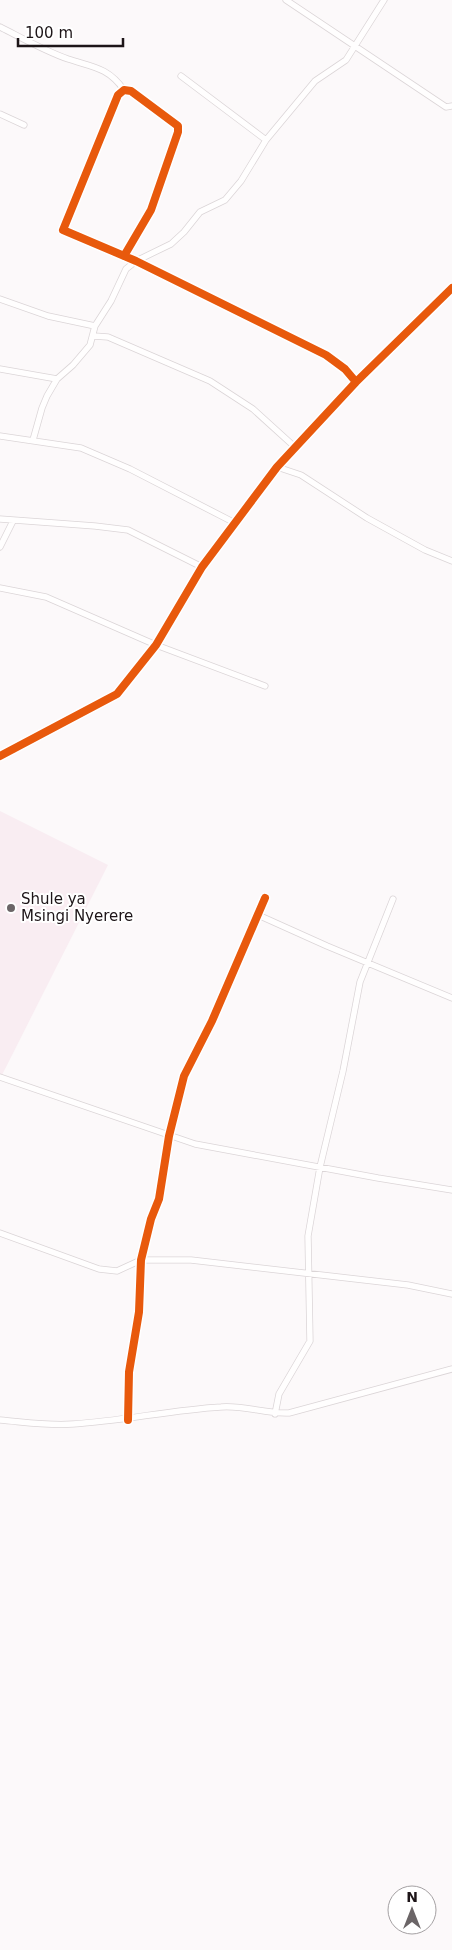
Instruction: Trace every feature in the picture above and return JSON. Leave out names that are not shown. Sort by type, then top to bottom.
[{"type":"street","points":[[286,0],[355,48],[446,107],[452,106]]},
{"type":"street","points":[[33,440],[42,408],[57,379],[90,345],[94,336],[95,326],[111,301],[126,269],[136,261],[171,244],[184,232],[200,212],[225,200],[241,181],[266,140],[315,81],[346,60],[384,0]]},
{"type":"street","points":[[0,27],[67,59],[104,70],[117,79],[124,90]]},
{"type":"street","points":[[181,76],[266,140]]},
{"type":"street","points":[[124,256],[151,210],[178,132],[178,126],[131,91],[124,90],[118,95],[63,230],[124,256],[136,261],[326,355],[345,369],[356,382]]},
{"type":"street","points":[[0,114],[24,125]]},
{"type":"street","points":[[0,756],[117,694],[156,644],[202,567],[277,467],[356,382],[452,288]]},
{"type":"street","points":[[0,299],[48,316],[95,326]]},
{"type":"street","points":[[94,336],[108,337],[210,381],[253,410],[296,448]]},
{"type":"street","points":[[0,369],[57,379]]},
{"type":"street","points":[[0,436],[81,448],[130,469],[234,522]]},
{"type":"street","points":[[277,467],[301,475],[367,518],[425,550],[452,561]]},
{"type":"street","points":[[0,519],[128,530],[202,567]]},
{"type":"street","points":[[0,547],[13,521]]},
{"type":"street","points":[[0,588],[46,597],[156,644],[266,686]]},
{"type":"street","points":[[128,1420],[128,1372],[139,1312],[141,1260],[151,1219],[159,1199],[169,1136],[184,1076],[212,1021],[265,898]]},
{"type":"street","points":[[275,1414],[279,1394],[310,1341],[308,1236],[320,1167],[344,1071],[360,982],[393,900]]},
{"type":"street","points":[[258,915],[452,998]]},
{"type":"street","points":[[0,1076],[195,1144],[452,1190]]},
{"type":"street","points":[[0,1233],[99,1269],[117,1270],[141,1260],[191,1260],[408,1285],[452,1294]]},
{"type":"street","points":[[0,1420],[70,1425],[128,1420],[222,1407],[239,1407],[275,1414],[289,1413],[452,1369]]},
{"type":"shaded area","points":[[0,811],[108,865],[1,1077],[0,1077]]},
{"type":"cycle path","points":[[124,256],[151,210],[178,132],[178,126],[131,91],[124,90],[118,95],[63,230],[136,261],[326,355],[345,369],[356,382]]},
{"type":"cycle path","points":[[0,756],[117,694],[156,645],[202,567],[277,467],[356,382],[452,288]]},
{"type":"cycle path","points":[[128,1420],[129,1372],[139,1312],[141,1260],[151,1219],[159,1199],[169,1136],[184,1076],[212,1021],[265,898]]},
{"type":"place","name":"Shule ya Msingi Nyerere","points":[[11,908]]}]
